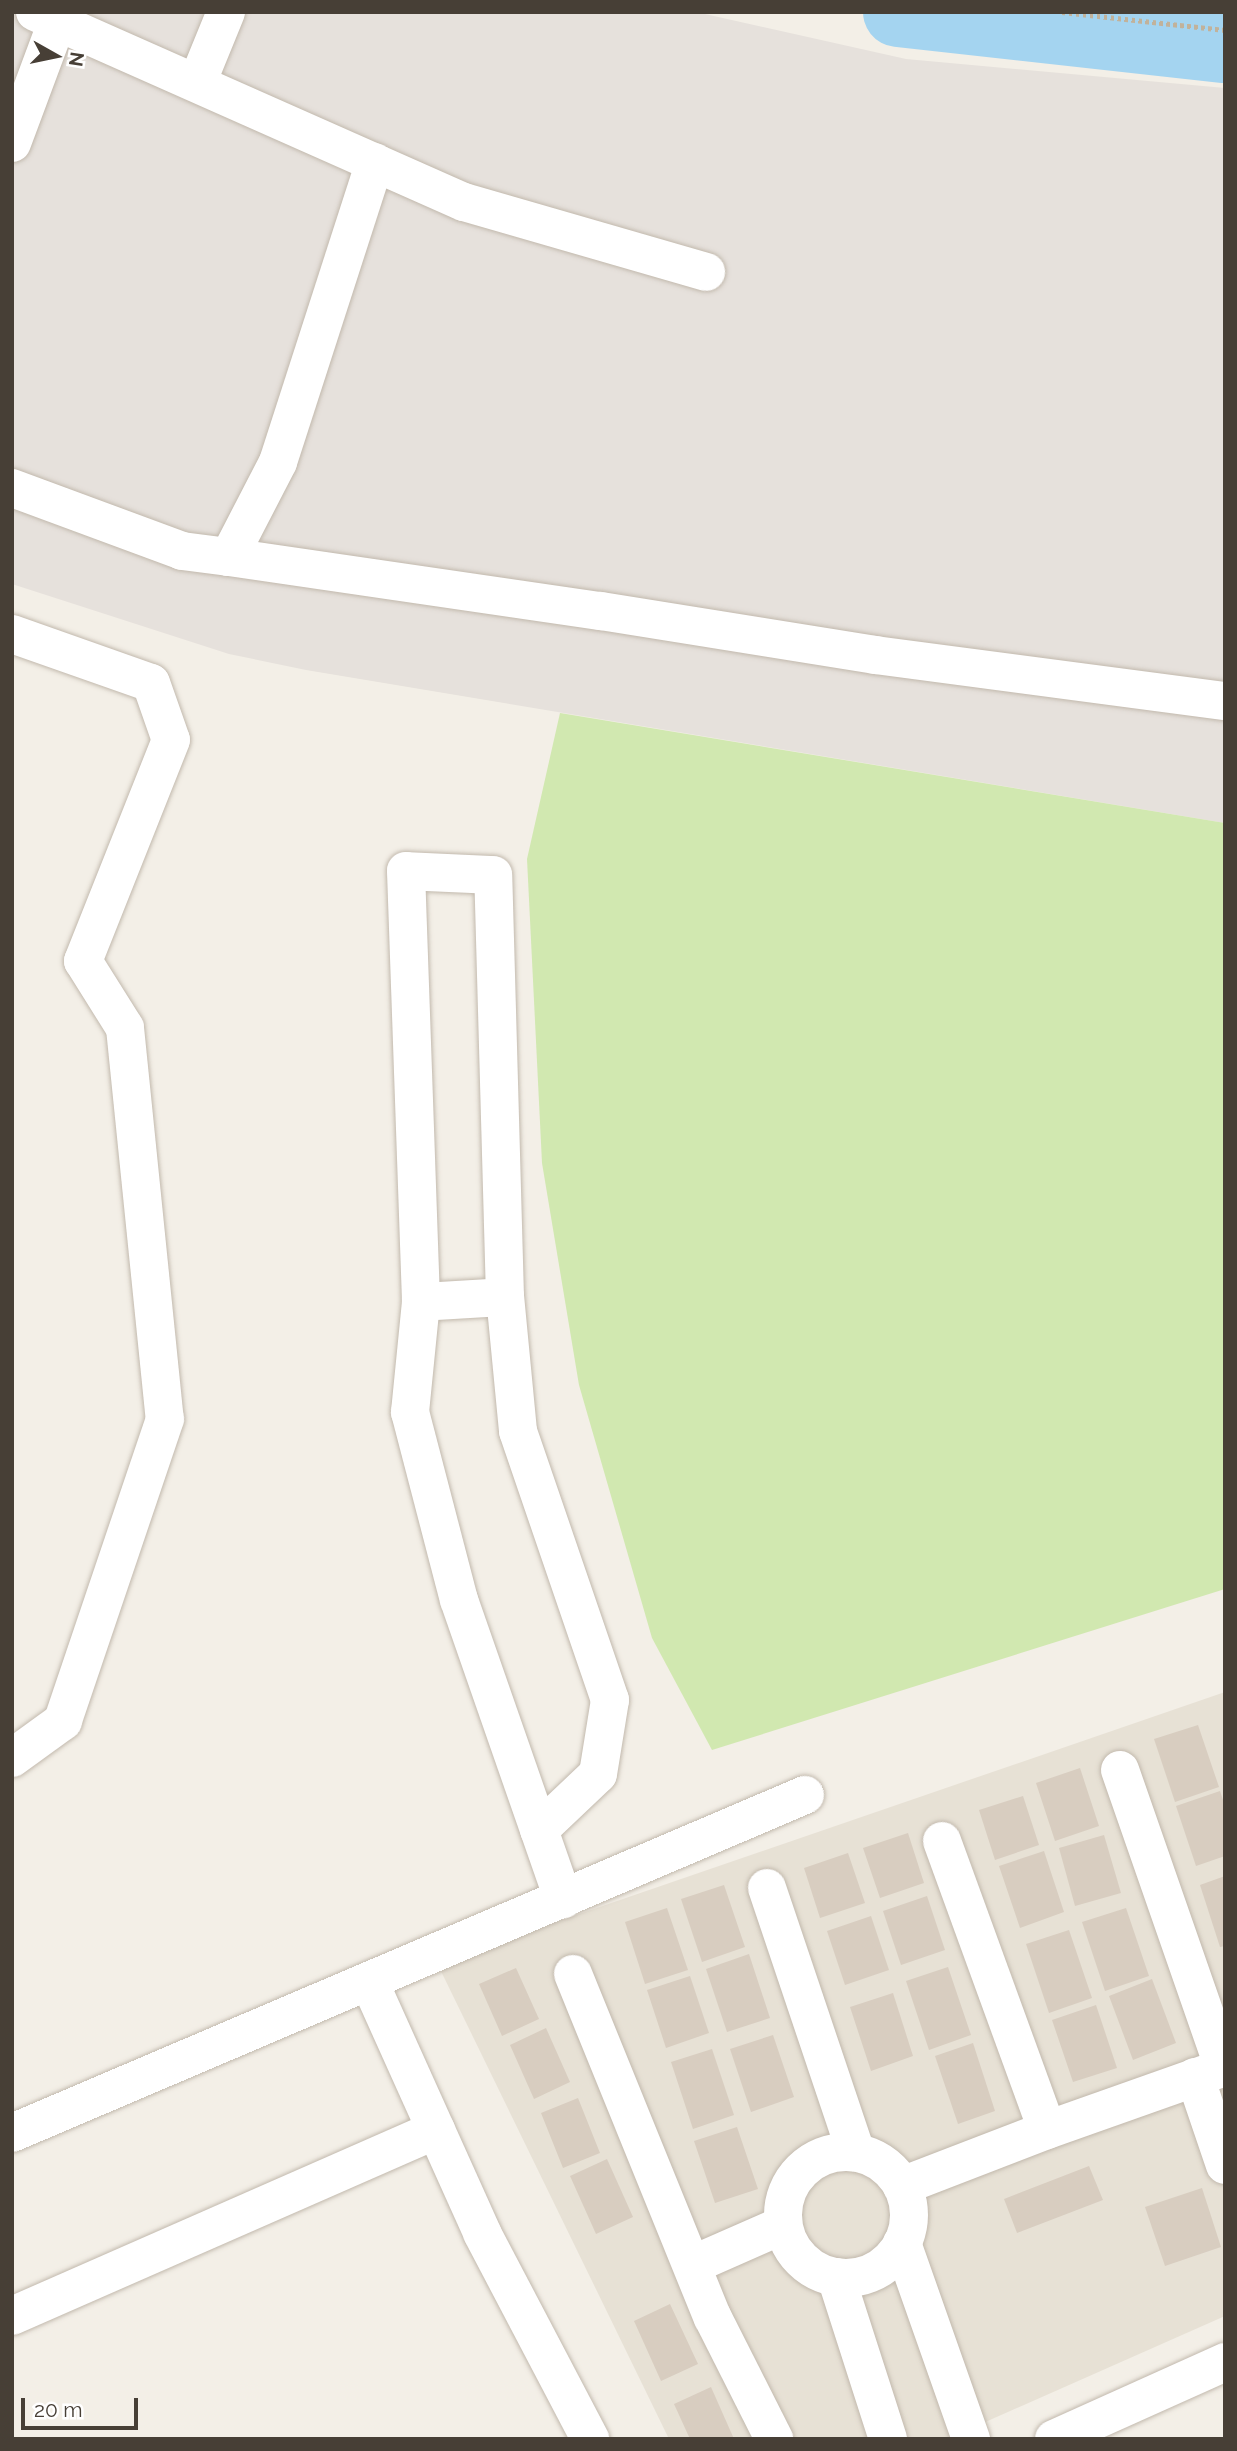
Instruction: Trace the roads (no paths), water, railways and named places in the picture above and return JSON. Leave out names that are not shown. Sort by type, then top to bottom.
[{"type":"street","points":[[197,83],[226,12]]},
{"type":"street","points":[[12,143],[46,17],[464,202],[706,272]]},
{"type":"street","points":[[229,557],[278,462],[374,162]]},
{"type":"street","points":[[12,488],[182,551],[601,611],[876,655],[1225,701]]},
{"type":"street","points":[[12,634],[151,683],[171,740],[83,961],[125,1028],[165,1419],[63,1721],[12,1758]]},
{"type":"street","points":[[539,1830],[598,1774],[610,1700],[518,1431],[505,1297],[493,875],[406,872],[421,1302],[410,1412],[459,1600],[539,1830],[563,1899]]},
{"type":"street","points":[[421,1302],[505,1297]]},
{"type":"street","points":[[1120,1770],[1215,2071],[1225,2165]]},
{"type":"street","points":[[12,2133],[804,1796]]},
{"type":"street","points":[[942,1842],[1047,2130]]},
{"type":"street","points":[[767,1888],[856,2152]]},
{"type":"street","points":[[573,1974],[713,2318],[774,2439]]},
{"type":"street","points":[[369,1981],[482,2233],[590,2439]]},
{"type":"street","points":[[902,2186],[1047,2130],[1215,2071]]},
{"type":"street","points":[[12,2316],[436,2130]]},
{"type":"street","points":[[836,2152],[856,2152],[874,2158],[890,2170],[902,2186],[908,2215],[902,2243],[890,2259],[875,2271],[856,2277],[836,2277],[817,2271],[802,2260],[790,2244],[783,2225],[783,2205],[790,2186],[801,2171],[817,2158],[836,2152]]},
{"type":"street","points":[[692,2265],[783,2225]]},
{"type":"street","points":[[902,2243],[971,2439]]},
{"type":"street","points":[[836,2277],[888,2439]]},
{"type":"street","points":[[1054,2439],[1225,2362]]},
{"type":"waterway","points":[[898,12],[1225,48]]}]
